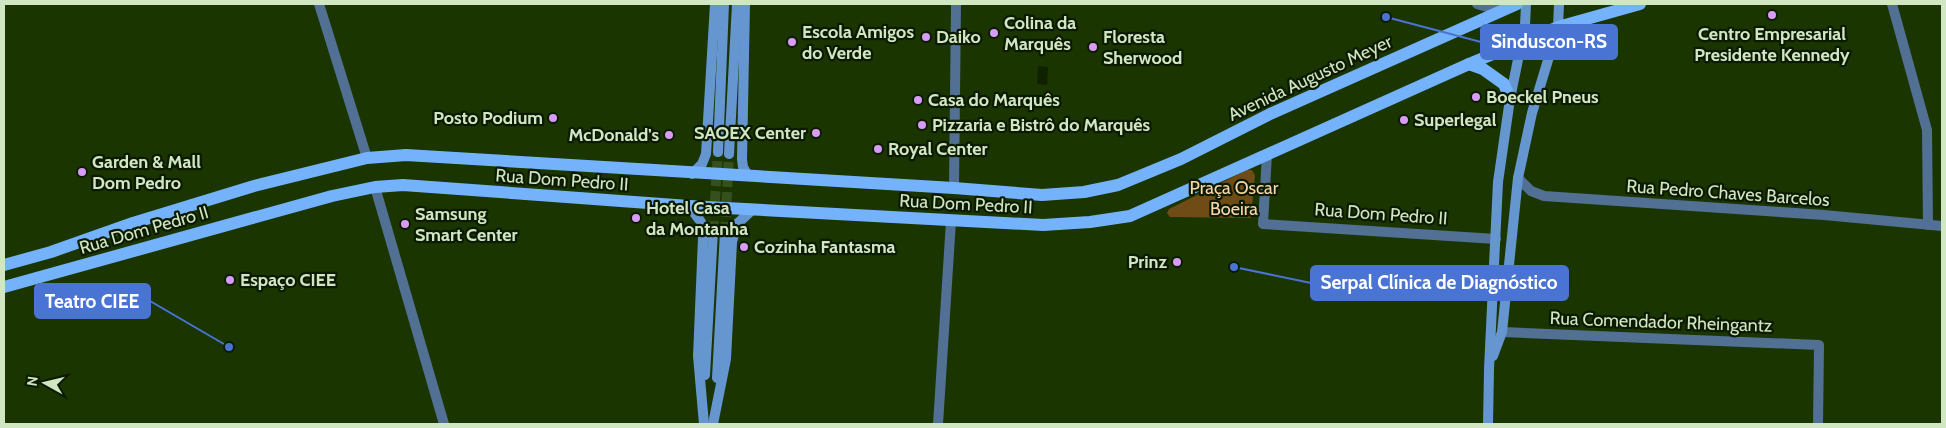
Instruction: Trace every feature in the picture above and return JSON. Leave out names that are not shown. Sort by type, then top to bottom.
[{"type":"main road","points":[[692,174],[702,164],[706,154],[715,4]]},
{"type":"main road","points":[[718,152],[724,4]]},
{"type":"main road","points":[[729,154],[737,4]]},
{"type":"main road","points":[[745,4],[742,158],[743,167],[748,176]]},
{"type":"main road","points":[[1488,424],[1498,182],[1526,4]]},
{"type":"main road","points":[[1489,369],[1502,332],[1518,178],[1532,113],[1558,27],[1559,4]]},
{"type":"main road","points":[[1267,154],[1469,64],[1558,27],[1640,4]]},
{"type":"main road","name":"Avenida Augusto Meyer","points":[[1118,185],[1181,159],[1270,114],[1514,5]]},
{"type":"main road","points":[[1469,64],[1484,69],[1504,84],[1510,99]]},
{"type":"main road","name":"Rua Dom Pedro II","points":[[4,288],[324,198],[375,187],[403,185],[752,210],[1043,226],[1130,216],[1267,154]]},
{"type":"main road","name":"Rua Dom Pedro II","points":[[4,266],[51,252],[133,223],[254,186],[366,158],[406,155],[1042,195],[1084,192],[1118,185]]},
{"type":"main road","points":[[690,206],[701,222],[703,238],[698,356],[704,424]]},
{"type":"main road","points":[[713,424],[726,359],[732,242],[737,224],[752,210]]},
{"type":"main road","points":[[703,408],[713,231]]},
{"type":"main road","points":[[716,409],[725,232]]},
{"type":"street","points":[[319,4],[366,158]]},
{"type":"street","points":[[954,188],[956,4]]},
{"type":"street","points":[[1477,4],[1487,7],[1514,5]]},
{"type":"street","points":[[1892,4],[1927,130],[1928,225]]},
{"type":"street","name":"Rua Dom Pedro II","points":[[1267,154],[1263,224],[1496,239]]},
{"type":"street","name":"Rua Pedro Chaves Barcelos","points":[[1518,178],[1530,191],[1544,196],[1824,215],[1942,226]]},
{"type":"street","points":[[375,187],[444,424]]},
{"type":"street","points":[[938,424],[951,221]]},
{"type":"street","name":"Rua Comendador Rheingantz","points":[[1502,332],[1819,345],[1818,424]]},
{"type":"green space","name":"Praça Oscar Boeira","points":[[1247,170],[1252,170],[1255,175],[1251,218],[1170,217],[1167,213],[1169,209]]},
{"type":"shaded area","points":[[1038,66],[1048,67],[1047,85],[1037,84]]},
{"type":"tunnel","points":[[713,231],[718,152]]},
{"type":"tunnel","points":[[725,232],[729,154]]},
{"type":"place","name":"Centro Empresarial Presidente Kennedy","points":[[1772,15]]},
{"type":"place","name":"Sinduscon-RS","points":[[1386,17]]},
{"type":"place","name":"Colina da Marquês","points":[[994,33]]},
{"type":"place","name":"Daiko","points":[[926,37]]},
{"type":"place","name":"Escola Amigos do Verde","points":[[792,42]]},
{"type":"place","name":"Floresta Sherwood","points":[[1093,47]]},
{"type":"place","name":"Boeckel Pneus","points":[[1476,97]]},
{"type":"place","name":"Casa do Marquês","points":[[918,100]]},
{"type":"place","name":"Posto Podium","points":[[553,118]]},
{"type":"place","name":"Superlegal","points":[[1404,120]]},
{"type":"place","name":"Pizzaria e Bistrô do Marquês","points":[[922,125]]},
{"type":"place","name":"SAOEX Center","points":[[816,133]]},
{"type":"place","name":"McDonald's","points":[[669,135]]},
{"type":"place","name":"Royal Center","points":[[878,149]]},
{"type":"place","name":"Garden & Mall Dom Pedro","points":[[82,172]]},
{"type":"place","name":"Hotel Casa da Montanha","points":[[636,218]]},
{"type":"place","name":"Samsung Smart Center","points":[[405,224]]},
{"type":"place","name":"Cozinha Fantasma","points":[[744,247]]},
{"type":"place","name":"Prinz","points":[[1177,262]]},
{"type":"place","name":"Serpal Clínica de Diagnóstico","points":[[1234,267]]},
{"type":"place","name":"Espaço CIEE","points":[[230,280]]},
{"type":"place","name":"Teatro CIEE","points":[[229,347]]}]
